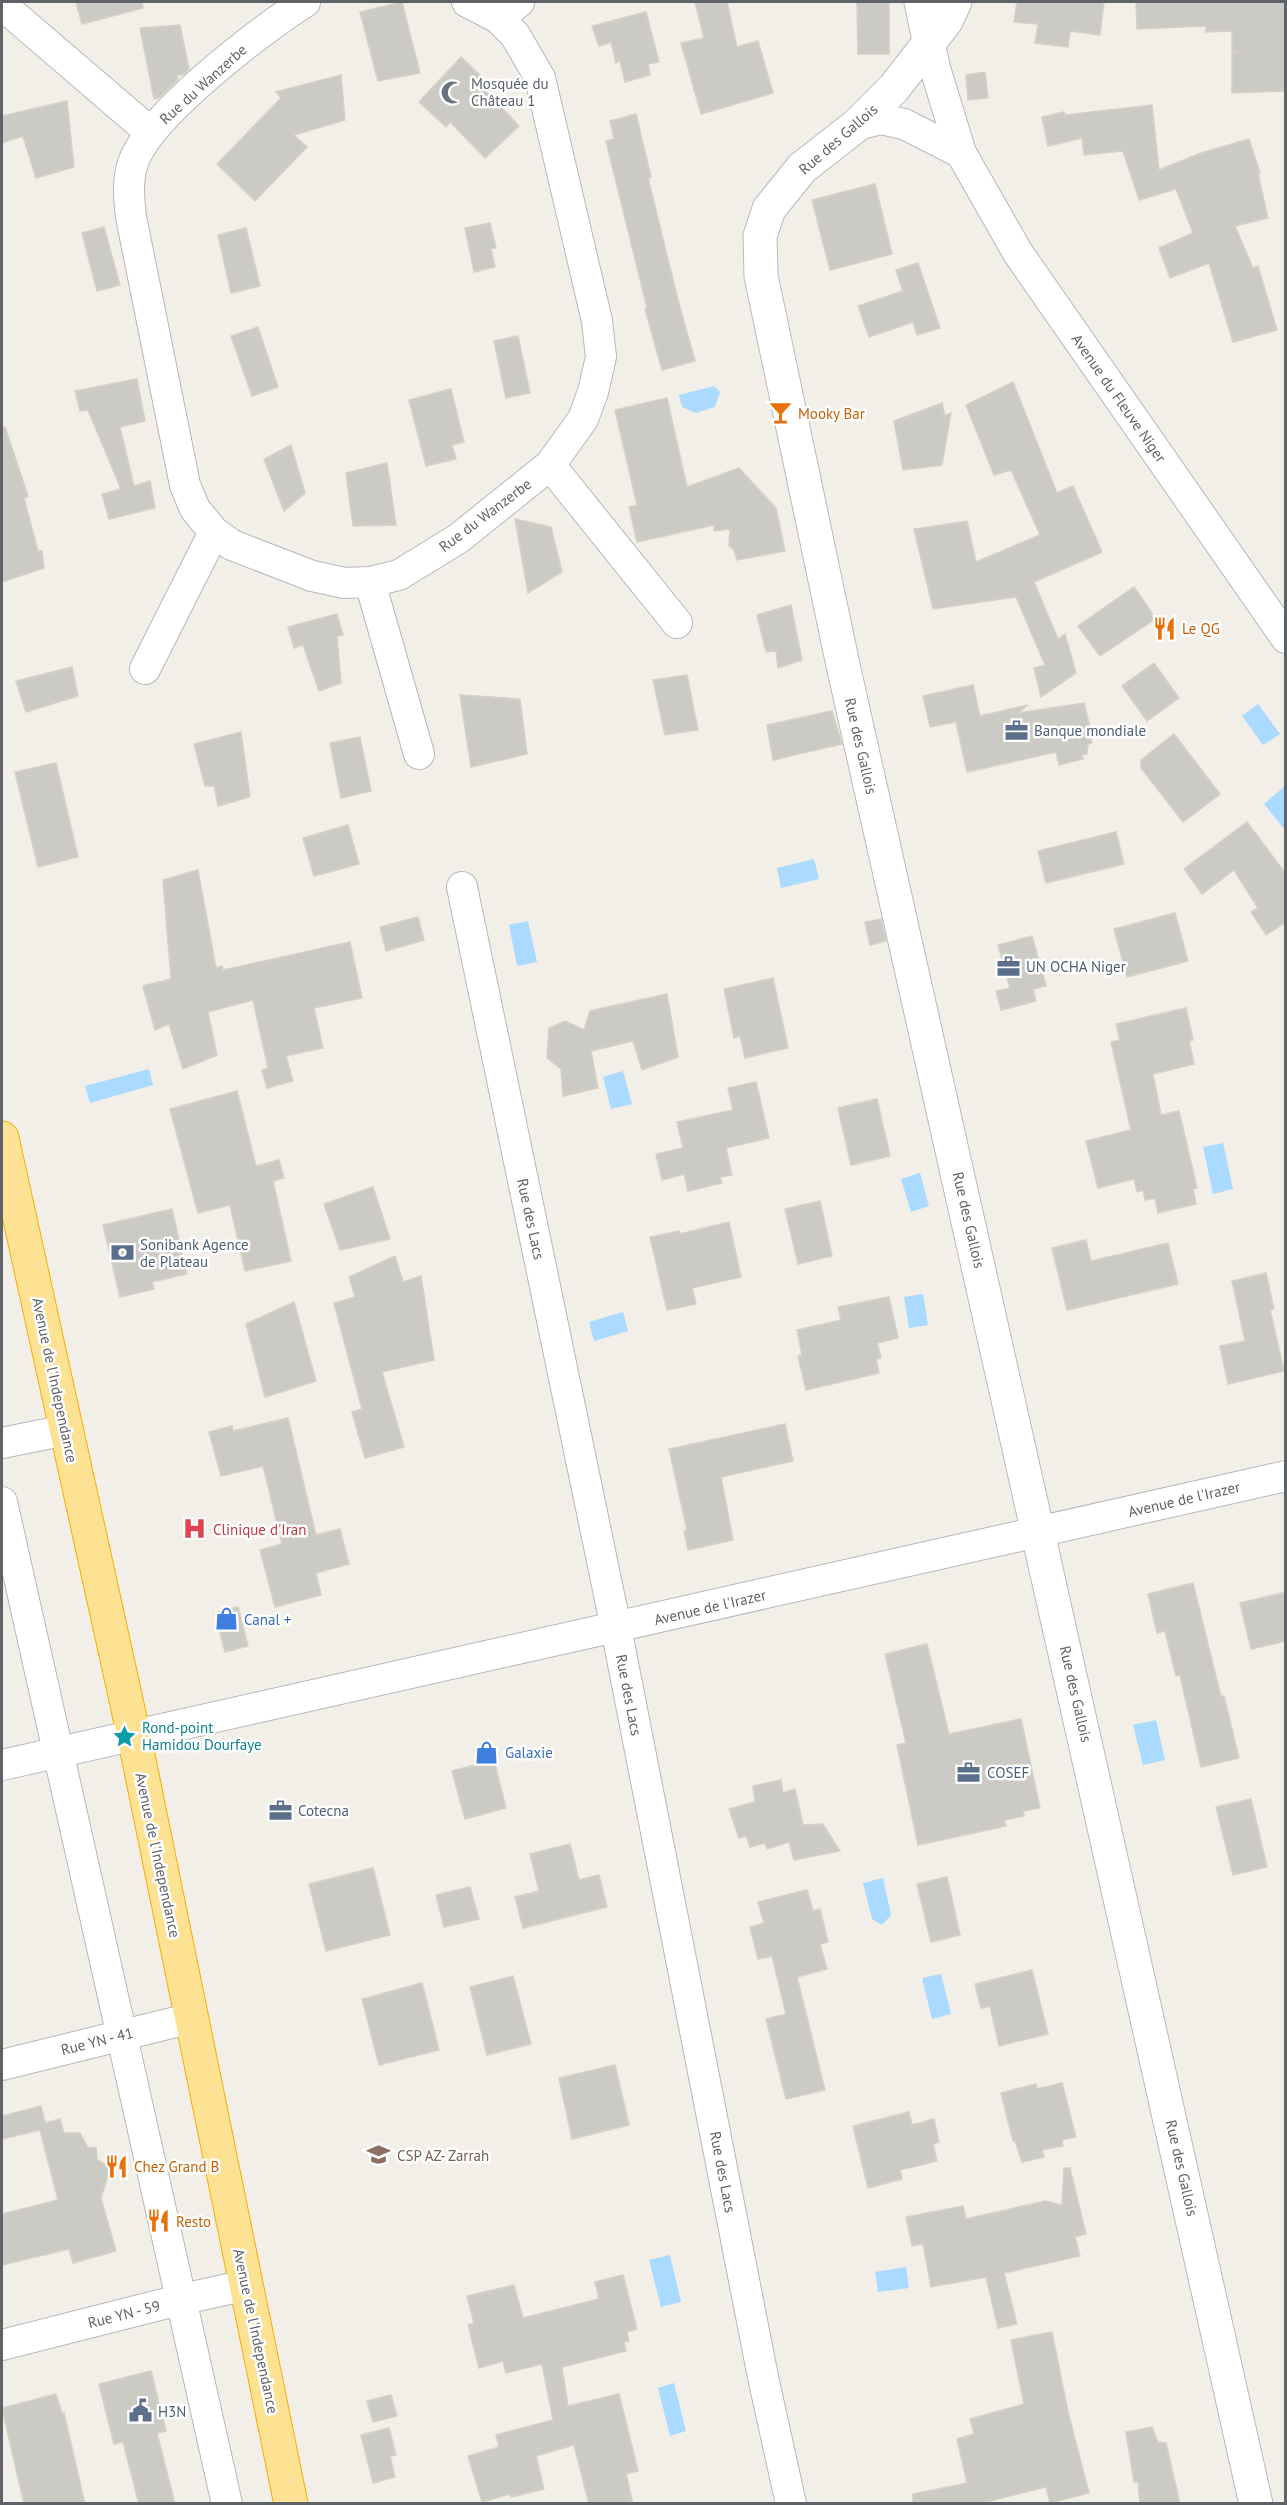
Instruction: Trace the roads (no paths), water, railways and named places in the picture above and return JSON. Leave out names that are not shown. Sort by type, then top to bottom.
[{"type":"highway","name":"Avenue de l'Independance","points":[[2,1138],[134,1736],[291,2504]]},
{"type":"street","name":"Rue du Wanzerbe","points":[[305,2],[250,41],[150,132],[133,162],[128,187],[131,217],[185,485],[195,509],[214,531],[232,545],[312,576],[345,583],[370,582],[399,575],[459,538],[550,465],[583,419],[601,357],[597,321],[540,78],[515,35],[509,10],[467,2]]},
{"type":"street","name":"Avenue du Fleuve Niger","points":[[921,2],[935,68],[961,153],[1018,253],[1286,638]]},
{"type":"street","name":"Rue des Gallois","points":[[955,2],[946,21],[894,88],[857,125],[802,168],[769,209],[760,236],[760,276],[843,665],[1040,1532],[1256,2504]]},
{"type":"street","points":[[2,5],[150,132]]},
{"type":"street","points":[[857,125],[881,120],[904,124],[961,153]]},
{"type":"street","points":[[550,465],[677,623]]},
{"type":"street","points":[[145,669],[214,531]]},
{"type":"street","points":[[370,582],[419,754]]},
{"type":"street","name":"Rue des Lacs","points":[[462,886],[616,1628],[763,2377],[792,2504]]},
{"type":"street","points":[[2,1443],[66,1430]]},
{"type":"street","name":"Avenue de l'Irazer","points":[[2,1765],[1286,1476]]},
{"type":"street","points":[[2,1502],[56,1753],[183,2299],[227,2504]]},
{"type":"street","name":"Rue YN - 41","points":[[2,2065],[192,2018]]},
{"type":"street","name":"Rue YN - 59","points":[[2,2345],[247,2285]]},
{"type":"water","points":[[714,386],[720,392],[715,407],[696,413],[682,407],[679,395]]},
{"type":"water","points":[[1258,704],[1280,734],[1263,745],[1242,716]]},
{"type":"water","points":[[1285,786],[1286,830],[1264,804]]},
{"type":"water","points":[[814,859],[819,879],[781,888],[777,868]]},
{"type":"water","points":[[528,921],[537,962],[517,966],[509,925]]},
{"type":"water","points":[[149,1069],[153,1085],[90,1103],[85,1086]]},
{"type":"water","points":[[623,1071],[632,1104],[611,1109],[603,1077]]},
{"type":"water","points":[[1223,1143],[1233,1189],[1213,1194],[1203,1147]]},
{"type":"water","points":[[920,1173],[929,1206],[911,1212],[901,1179]]},
{"type":"water","points":[[923,1294],[928,1325],[909,1328],[904,1297]]},
{"type":"water","points":[[623,1312],[628,1331],[594,1341],[589,1322]]},
{"type":"water","points":[[1156,1720],[1165,1760],[1143,1765],[1133,1725]]},
{"type":"water","points":[[883,1878],[891,1915],[882,1925],[872,1919],[863,1883]]},
{"type":"water","points":[[941,1974],[951,2014],[932,2019],[922,1978]]},
{"type":"water","points":[[670,2255],[681,2302],[661,2307],[649,2260]]},
{"type":"water","points":[[906,2267],[909,2288],[878,2292],[875,2272]]},
{"type":"water","points":[[674,2383],[686,2431],[670,2436],[658,2388]]},
{"type":"place","name":"Mosquée du Château 1","points":[[453,92]]},
{"type":"place","name":"Mooky Bar","points":[[780,413]]},
{"type":"place","name":"Le QG","points":[[1164,628]]},
{"type":"place","name":"Banque mondiale","points":[[1016,730]]},
{"type":"place","name":"UN OCHA Niger","points":[[1008,966]]},
{"type":"place","name":"Sonibank Agence de Plateau","points":[[122,1253]]},
{"type":"place","name":"Clinique d'Iran","points":[[195,1529]]},
{"type":"place","name":"Canal +","points":[[226,1619]]},
{"type":"place","name":"Rond-point Hamidou Dourfaye","points":[[124,1736]]},
{"type":"place","name":"Galaxie","points":[[487,1752]]},
{"type":"place","name":"COSEF","points":[[969,1772]]},
{"type":"place","name":"Cotecna","points":[[280,1810]]},
{"type":"place","name":"CSP AZ- Zarrah","points":[[379,2155]]},
{"type":"place","name":"Chez Grand B","points":[[116,2166]]},
{"type":"place","name":"Resto","points":[[158,2221]]},
{"type":"place","name":"H3N","points":[[140,2411]]}]
